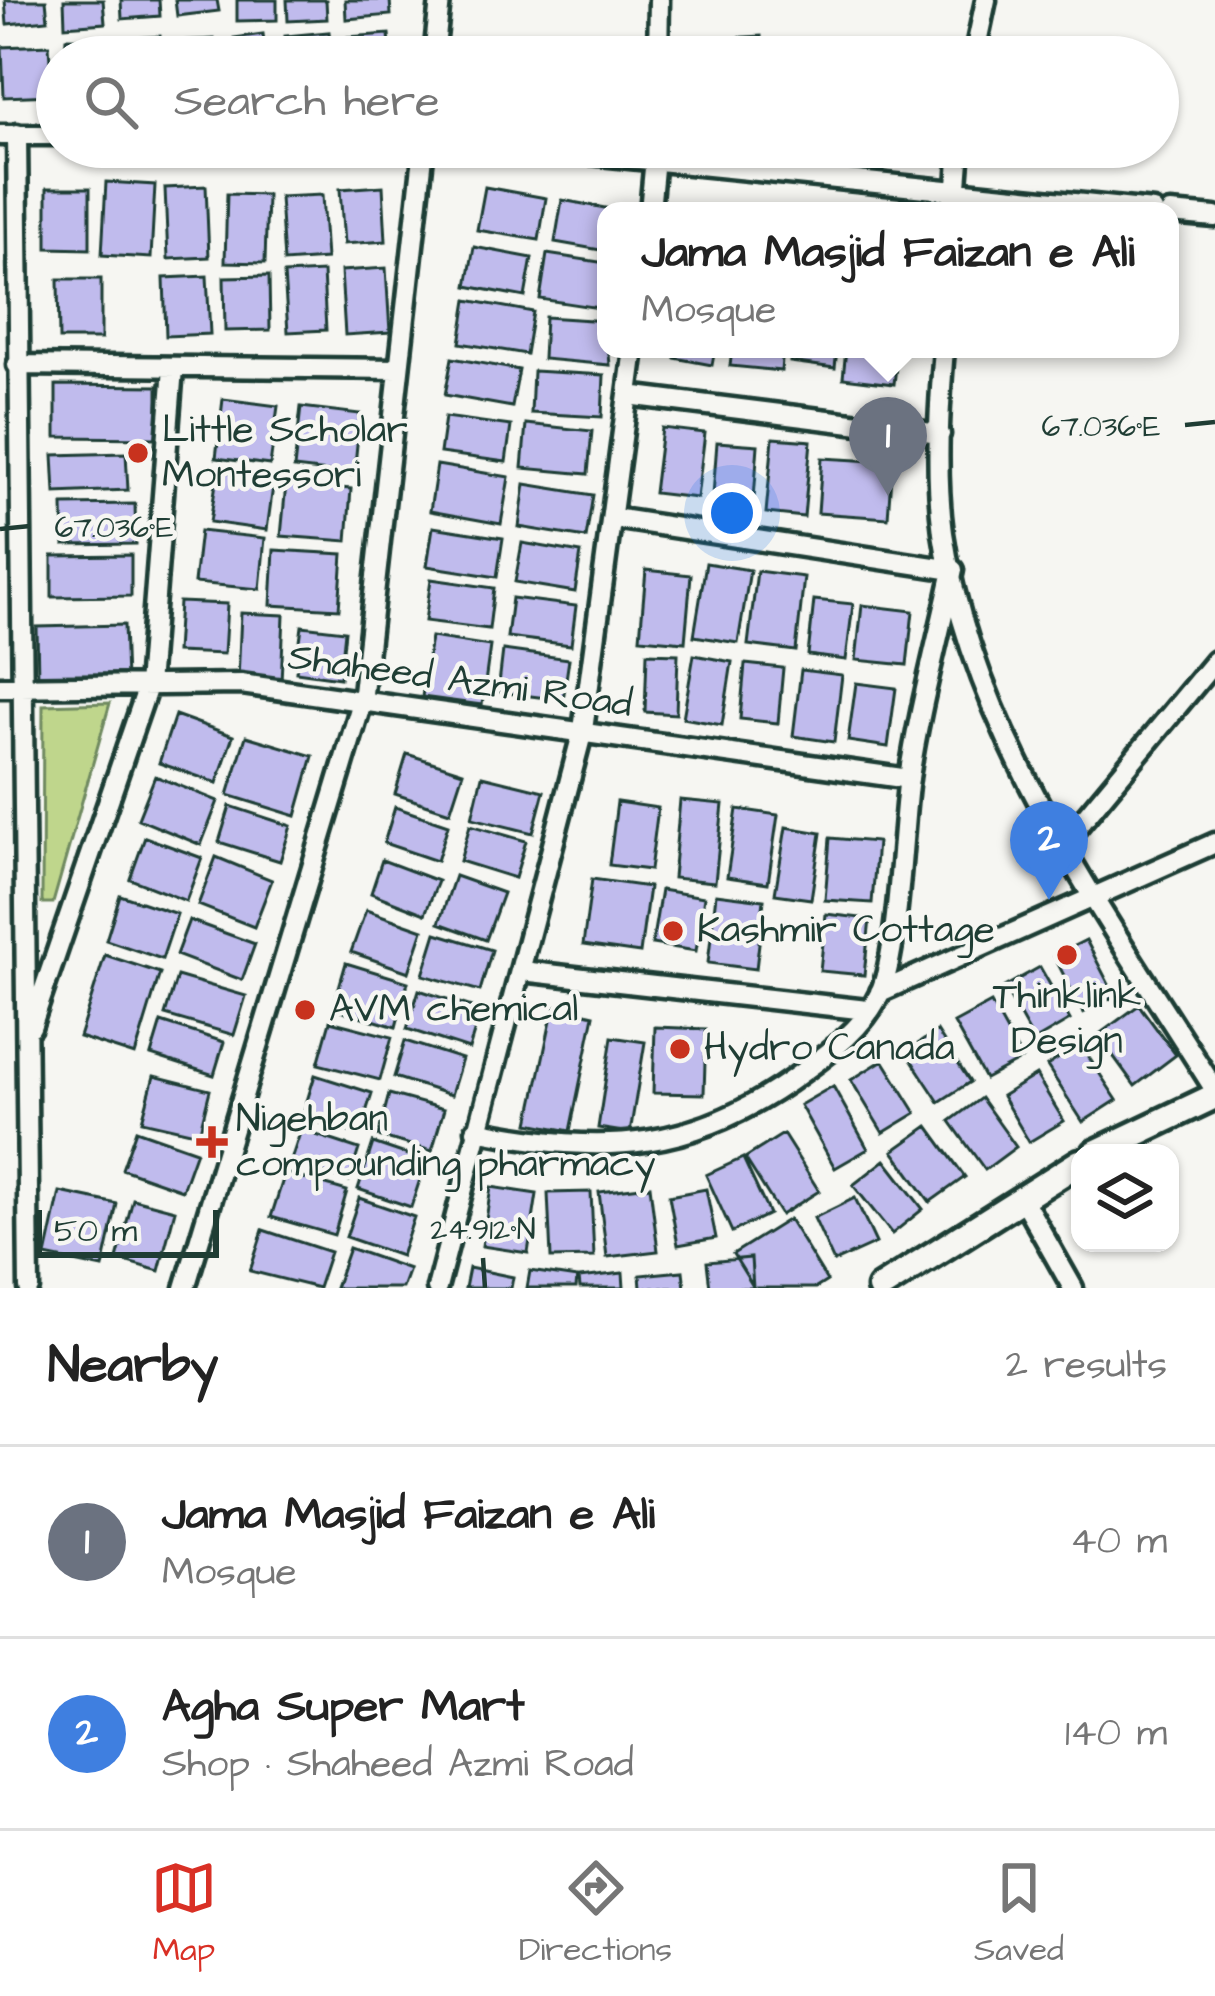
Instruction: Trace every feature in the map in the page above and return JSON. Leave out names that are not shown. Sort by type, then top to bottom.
[{"type":"street","points":[[436,36],[440,0]]},
{"type":"street","points":[[658,36],[659,0]]},
{"type":"street","points":[[978,36],[986,0]]},
{"type":"street","points":[[8,135],[17,364],[10,688],[26,1042],[29,1288]]},
{"type":"street","points":[[185,1288],[362,702],[422,168]]},
{"type":"street","points":[[651,202],[655,168]]},
{"type":"street","points":[[741,168],[956,201],[958,168]]},
{"type":"street","points":[[1179,214],[1215,218]]},
{"type":"street","points":[[437,1288],[583,730],[633,358]]},
{"type":"street","points":[[944,358],[943,533],[972,646],[1033,796],[1215,1093],[1113,1144]]},
{"type":"street","points":[[17,364],[399,369]]},
{"type":"street","points":[[26,1042],[148,686],[173,368]]},
{"type":"street","points":[[628,395],[940,434]]},
{"type":"street","points":[[613,518],[953,570]]},
{"type":"street","points":[[476,1130],[549,1145],[608,1148],[683,1137],[763,1102],[841,1044],[880,992],[909,778],[953,570]]},
{"type":"street","points":[[1062,845],[1215,661]]},
{"type":"street","name":"Shaheed Azmi Road","points":[[10,688],[241,684],[909,778]]},
{"type":"street","points":[[880,992],[1215,843]]},
{"type":"street","points":[[522,971],[867,1010]]},
{"type":"street","points":[[880,1288],[1071,1167]]},
{"type":"street","points":[[1022,1196],[1073,1288]]},
{"type":"green space","points":[[110,703],[53,903],[42,903],[43,705]]},
{"type":"building","points":[[5,0],[46,0],[48,20],[7,24]]},
{"type":"building","points":[[64,0],[103,0],[105,23],[65,26]]},
{"type":"building","points":[[121,0],[159,0],[160,16],[122,19]]},
{"type":"building","points":[[175,0],[217,0],[219,11],[177,16]]},
{"type":"building","points":[[237,0],[277,0],[277,20],[237,21]]},
{"type":"building","points":[[287,0],[326,0],[327,19],[288,21]]},
{"type":"building","points":[[345,0],[390,0],[391,15],[346,19]]},
{"type":"building","points":[[36,46],[36,96],[4,97],[2,47]]},
{"type":"building","points":[[106,182],[155,185],[151,258],[102,255]]},
{"type":"building","points":[[206,186],[209,257],[168,259],[165,188]]},
{"type":"building","points":[[383,186],[386,241],[344,244],[340,189]]},
{"type":"building","points":[[485,187],[546,198],[539,240],[477,230]]},
{"type":"building","points":[[47,188],[90,188],[90,249],[47,248]]},
{"type":"building","points":[[227,194],[267,195],[265,263],[225,262]]},
{"type":"building","points":[[322,195],[326,259],[284,262],[280,197]]},
{"type":"building","points":[[562,200],[597,207],[597,249],[555,242]]},
{"type":"building","points":[[474,247],[532,258],[525,297],[467,286]]},
{"type":"building","points":[[547,254],[597,262],[597,308],[540,299]]},
{"type":"building","points":[[386,268],[390,332],[345,335],[341,271]]},
{"type":"building","points":[[323,272],[326,330],[288,332],[284,274]]},
{"type":"building","points":[[207,276],[210,334],[166,336],[164,278]]},
{"type":"building","points":[[269,276],[270,330],[225,331],[224,277]]},
{"type":"building","points":[[58,279],[101,279],[101,339],[59,339]]},
{"type":"building","points":[[467,300],[533,312],[526,354],[460,343]]},
{"type":"building","points":[[545,317],[597,320],[597,358],[609,358],[610,365],[543,359]]},
{"type":"building","points":[[452,358],[519,370],[512,407],[445,395]]},
{"type":"building","points":[[675,358],[713,358],[712,365]]},
{"type":"building","points":[[731,358],[782,358],[781,371],[730,366]]},
{"type":"building","points":[[790,358],[836,358],[835,368],[790,362]]},
{"type":"building","points":[[845,358],[897,358],[894,384],[843,378]]},
{"type":"building","points":[[533,371],[604,375],[602,417],[531,413]]},
{"type":"building","points":[[56,385],[158,386],[158,438],[56,437]]},
{"type":"building","points":[[223,399],[278,406],[270,465],[216,458]]},
{"type":"building","points":[[301,407],[360,414],[354,475],[294,468]]},
{"type":"building","points":[[445,417],[511,426],[506,462],[440,453]]},
{"type":"building","points":[[526,424],[592,431],[588,474],[522,468]]},
{"type":"building","points":[[662,428],[705,433],[697,498],[654,493]]},
{"type":"building","points":[[773,438],[811,441],[804,517],[766,513]]},
{"type":"building","points":[[717,442],[758,445],[753,512],[712,508]]},
{"type":"building","points":[[126,453],[128,490],[55,493],[53,455]]},
{"type":"building","points":[[822,458],[892,462],[888,518],[818,513]]},
{"type":"building","points":[[437,465],[509,477],[501,524],[430,511]]},
{"type":"building","points":[[218,470],[274,479],[267,530],[210,522]]},
{"type":"building","points":[[286,484],[351,489],[347,541],[281,536]]},
{"type":"building","points":[[525,484],[593,495],[586,538],[519,527]]},
{"type":"building","points":[[135,504],[136,544],[64,545],[63,505]]},
{"type":"building","points":[[433,527],[503,538],[497,577],[427,566]]},
{"type":"building","points":[[200,531],[265,538],[260,589],[194,583]]},
{"type":"building","points":[[522,543],[581,553],[575,592],[515,582]]},
{"type":"building","points":[[274,550],[343,554],[339,609],[271,605]]},
{"type":"building","points":[[131,555],[131,596],[52,597],[52,556]]},
{"type":"building","points":[[706,563],[750,570],[738,643],[694,636]]},
{"type":"building","points":[[646,570],[691,575],[685,642],[640,638]]},
{"type":"building","points":[[757,571],[804,577],[796,651],[748,645]]},
{"type":"building","points":[[431,579],[494,588],[489,629],[425,621]]},
{"type":"building","points":[[512,598],[576,606],[571,645],[507,637]]},
{"type":"building","points":[[814,600],[853,604],[846,660],[808,655]]},
{"type":"building","points":[[179,602],[227,604],[224,654],[176,652]]},
{"type":"building","points":[[862,605],[913,611],[907,665],[856,660]]},
{"type":"building","points":[[241,613],[284,615],[281,682],[238,680]]},
{"type":"building","points":[[124,625],[126,680],[38,681],[37,627]]},
{"type":"building","points":[[302,626],[345,631],[340,678],[296,672]]},
{"type":"building","points":[[431,637],[490,646],[482,705],[422,697]]},
{"type":"building","points":[[503,650],[569,659],[563,700],[498,692]]},
{"type":"building","points":[[647,653],[678,654],[676,714],[645,712]]},
{"type":"building","points":[[694,655],[732,662],[722,725],[683,718]]},
{"type":"building","points":[[745,664],[783,668],[778,723],[740,719]]},
{"type":"building","points":[[801,670],[842,675],[834,742],[793,736]]},
{"type":"building","points":[[856,683],[896,688],[888,747],[848,741]]},
{"type":"building","points":[[175,715],[233,736],[217,783],[159,763]]},
{"type":"building","points":[[246,736],[313,756],[296,816],[228,795]]},
{"type":"building","points":[[407,754],[463,772],[450,812],[395,794]]},
{"type":"building","points":[[155,776],[218,801],[201,845],[138,819]]},
{"type":"building","points":[[482,776],[544,791],[533,833],[472,818]]},
{"type":"building","points":[[680,800],[723,804],[715,882],[673,878]]},
{"type":"building","points":[[617,802],[658,808],[650,870],[609,865]]},
{"type":"building","points":[[230,806],[291,826],[280,861],[219,842]]},
{"type":"building","points":[[395,807],[448,825],[437,861],[384,843]]},
{"type":"building","points":[[737,809],[778,815],[768,883],[727,877]]},
{"type":"building","points":[[470,825],[526,841],[515,878],[460,861]]},
{"type":"building","points":[[786,827],[821,833],[811,899],[775,894]]},
{"type":"building","points":[[145,837],[202,858],[186,901],[130,879]]},
{"type":"building","points":[[830,838],[877,842],[872,903],[825,900]]},
{"type":"building","points":[[216,857],[272,880],[254,927],[198,905]]},
{"type":"building","points":[[382,860],[438,881],[425,914],[371,893]]},
{"type":"building","points":[[455,876],[503,893],[486,940],[439,923]]},
{"type":"building","points":[[592,879],[649,887],[640,953],[583,945]]},
{"type":"building","points":[[661,890],[704,897],[696,951],[652,944]]},
{"type":"building","points":[[716,894],[764,900],[756,969],[708,963]]},
{"type":"building","points":[[120,895],[177,914],[162,959],[106,940]]},
{"type":"building","points":[[366,910],[423,930],[409,972],[351,952]]},
{"type":"building","points":[[826,914],[870,919],[864,975],[820,971]]},
{"type":"building","points":[[189,920],[255,944],[242,980],[176,955]]},
{"type":"building","points":[[436,933],[492,950],[480,991],[423,975]]},
{"type":"building","points":[[1086,940],[1115,996],[1083,1013],[1054,956]]},
{"type":"building","points":[[105,955],[160,973],[135,1055],[79,1037]]},
{"type":"building","points":[[346,963],[408,982],[396,1027],[333,1008]]},
{"type":"building","points":[[1040,967],[1070,1020],[1034,1041],[1004,987]]},
{"type":"building","points":[[177,976],[246,996],[234,1035],[165,1015]]},
{"type":"building","points":[[419,990],[481,1010],[469,1049],[407,1029]]},
{"type":"building","points":[[991,1003],[1022,1059],[985,1079],[954,1023]]},
{"type":"building","points":[[1139,1005],[1176,1055],[1135,1086],[1098,1035]]},
{"type":"building","points":[[554,1006],[594,1015],[570,1131],[529,1123]]},
{"type":"building","points":[[330,1021],[392,1037],[380,1080],[318,1064]]},
{"type":"building","points":[[161,1022],[224,1042],[214,1075],[151,1055]]},
{"type":"building","points":[[655,1027],[706,1029],[704,1094],[653,1093]]},
{"type":"building","points":[[937,1031],[970,1082],[939,1102],[906,1052]]},
{"type":"building","points":[[612,1037],[645,1042],[630,1133],[598,1128]]},
{"type":"building","points":[[405,1041],[462,1059],[451,1095],[394,1077]]},
{"type":"building","points":[[1080,1044],[1117,1100],[1083,1122],[1047,1066]]},
{"type":"building","points":[[883,1060],[916,1113],[883,1133],[851,1080]]},
{"type":"building","points":[[315,1075],[372,1093],[359,1135],[302,1117]]},
{"type":"building","points":[[1036,1075],[1064,1121],[1029,1142],[1002,1096]]},
{"type":"building","points":[[154,1076],[210,1090],[199,1134],[142,1121]]},
{"type":"building","points":[[833,1086],[868,1149],[835,1168],[800,1105]]},
{"type":"building","points":[[389,1094],[444,1109],[432,1151],[378,1136]]},
{"type":"building","points":[[981,1098],[1016,1147],[985,1170],[950,1121]]},
{"type":"building","points":[[928,1126],[965,1177],[930,1202],[893,1151]]},
{"type":"building","points":[[136,1130],[196,1151],[182,1190],[122,1169]]},
{"type":"building","points":[[301,1130],[359,1149],[349,1181],[290,1163]]},
{"type":"building","points":[[783,1134],[819,1191],[781,1215],[745,1158]]},
{"type":"building","points":[[373,1143],[426,1161],[411,1207],[358,1189]]},
{"type":"building","points":[[743,1158],[769,1214],[732,1232],[706,1175]]},
{"type":"building","points":[[885,1160],[923,1209],[892,1234],[853,1185]]},
{"type":"building","points":[[285,1173],[347,1191],[334,1235],[271,1217]]},
{"type":"building","points":[[650,1186],[658,1251],[607,1257],[599,1192]]},
{"type":"building","points":[[491,1187],[537,1194],[528,1253],[482,1246]]},
{"type":"building","points":[[706,1189],[716,1238],[678,1245],[669,1196]]},
{"type":"building","points":[[60,1192],[117,1204],[103,1268],[46,1256]]},
{"type":"building","points":[[591,1192],[594,1257],[551,1258],[548,1193]]},
{"type":"building","points":[[359,1198],[414,1217],[401,1256],[346,1237]]},
{"type":"building","points":[[855,1198],[876,1243],[834,1262],[814,1218]]},
{"type":"building","points":[[133,1199],[175,1210],[159,1271],[117,1259]]},
{"type":"building","points":[[789,1219],[827,1281],[816,1288],[754,1288],[733,1254]]},
{"type":"building","points":[[263,1230],[330,1252],[318,1288],[250,1271]]},
{"type":"building","points":[[349,1248],[409,1269],[402,1288],[335,1288]]},
{"type":"building","points":[[751,1258],[753,1288],[710,1288],[707,1262]]},
{"type":"building","points":[[469,1268],[513,1277],[511,1288],[465,1288]]},
{"type":"building","points":[[530,1271],[577,1278],[576,1288],[527,1288]]},
{"type":"building","points":[[683,1271],[685,1288],[641,1288],[640,1275]]},
{"type":"building","points":[[623,1273],[624,1288],[580,1288],[579,1278]]},
{"type":"place","name":"Little Scholar Montessori","points":[[138,453]]},
{"type":"place","name":"Jama Masjid Faizan e Ali","points":[[888,496]]},
{"type":"place","name":"Agha Super Mart","points":[[1049,900]]},
{"type":"place","name":"Kashmir Cottage","points":[[673,931]]},
{"type":"place","name":"Thinklink Design","points":[[1067,955]]},
{"type":"place","name":"AVM chemical","points":[[305,1010]]},
{"type":"place","name":"Hydro Canada","points":[[680,1049]]},
{"type":"place","name":"Nigehban compounding pharmacy","points":[[212,1142]]}]
